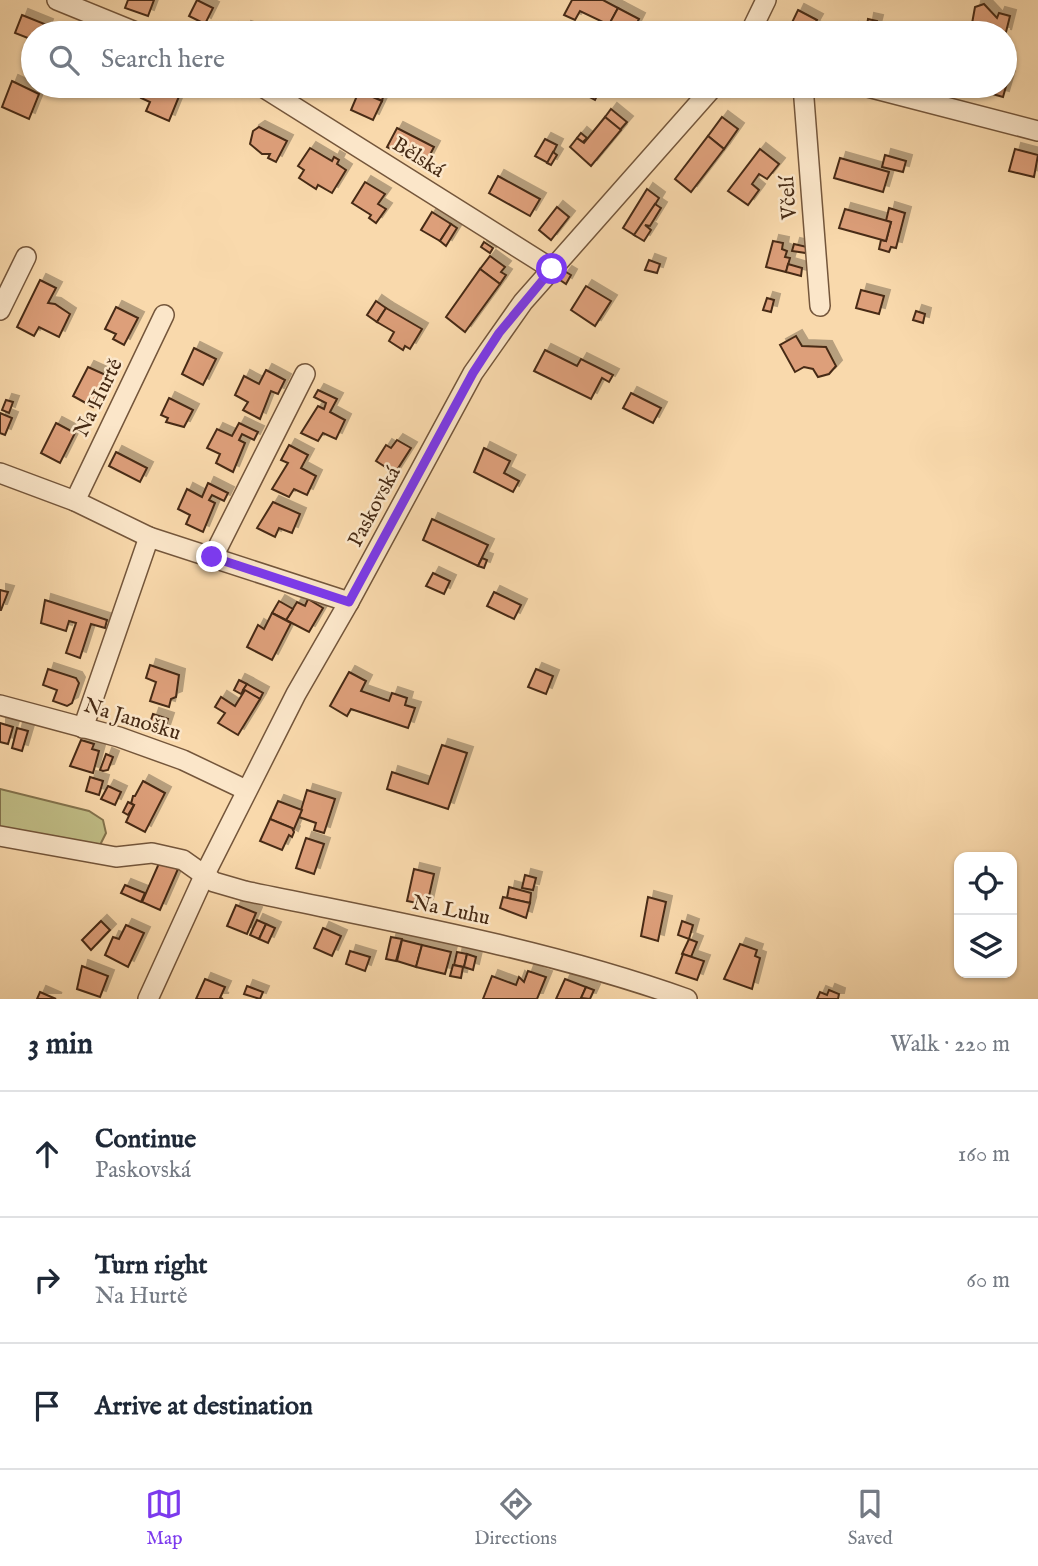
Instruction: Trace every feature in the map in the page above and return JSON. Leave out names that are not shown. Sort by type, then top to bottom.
[{"type":"street","points":[[57,0],[109,21]]},
{"type":"street","points":[[756,21],[766,0]]},
{"type":"street","name":"Bělská","points":[[280,98],[552,269]]},
{"type":"street","name":"Paskovská","points":[[148,999],[246,790],[473,373],[499,333],[552,269],[703,98]]},
{"type":"street","name":"Včelí","points":[[804,98],[820,306]]},
{"type":"street","points":[[910,98],[1038,131]]},
{"type":"street","points":[[0,310],[26,257]]},
{"type":"street","name":"Na Hurtě","points":[[75,501],[164,315]]},
{"type":"street","points":[[212,557],[305,374]]},
{"type":"street","points":[[0,473],[75,501],[149,537],[349,602]]},
{"type":"street","points":[[83,728],[149,537]]},
{"type":"street","name":"Na Janošku","points":[[0,705],[183,760],[246,790]]},
{"type":"street","name":"Na Luhu","points":[[0,836],[116,857],[152,853],[183,860],[214,881],[245,891],[509,947],[594,969],[687,999]]},
{"type":"shaded area","points":[[0,789],[89,811],[103,820],[106,833],[97,851],[0,832]]},
{"type":"building","points":[[128,0],[154,0],[148,16],[125,8]]},
{"type":"building","points":[[197,0],[213,8],[206,21],[189,16]]},
{"type":"building","points":[[572,0],[603,0],[618,8],[611,21],[601,21],[580,11],[575,20],[564,15]]},
{"type":"building","points":[[984,4],[997,18],[999,13],[1010,16],[1009,21],[972,21],[975,7]]},
{"type":"building","points":[[618,8],[639,19],[638,21],[611,21]]},
{"type":"building","points":[[798,10],[817,20],[816,21],[793,21]]},
{"type":"building","points":[[22,15],[37,21],[21,21],[21,35],[15,33]]},
{"type":"building","points":[[12,81],[21,85],[21,98],[37,98],[29,119],[2,107]]},
{"type":"building","points":[[141,98],[178,98],[169,121],[146,111],[150,102]]},
{"type":"building","points":[[356,98],[375,98],[382,101],[373,120],[351,110]]},
{"type":"building","points":[[611,109],[627,122],[620,130],[605,117]]},
{"type":"building","points":[[605,117],[621,130],[591,166],[570,147],[577,138],[584,143]]},
{"type":"building","points":[[722,117],[738,129],[724,149],[708,136]]},
{"type":"building","points":[[259,127],[287,141],[276,162],[268,158],[270,154],[262,154],[250,144],[253,131]]},
{"type":"building","points":[[397,128],[434,147],[424,166],[387,147]]},
{"type":"building","points":[[581,133],[587,138],[583,142],[577,138]]},
{"type":"building","points":[[708,136],[724,149],[691,192],[675,179]]},
{"type":"building","points":[[545,139],[557,145],[548,163],[535,156]]},
{"type":"building","points":[[310,148],[332,161],[334,157],[339,160],[337,164],[346,170],[332,193],[318,185],[316,189],[299,178],[304,170],[298,166]]},
{"type":"building","points":[[760,149],[779,164],[767,179],[759,174],[752,184],[759,190],[748,205],[728,191]]},
{"type":"building","points":[[1015,149],[1038,155],[1034,177],[1009,171]]},
{"type":"building","points":[[553,152],[557,155],[551,165],[547,163]]},
{"type":"building","points":[[885,155],[906,161],[903,172],[882,167]]},
{"type":"building","points":[[840,158],[889,172],[883,192],[834,178]]},
{"type":"building","points":[[498,176],[540,199],[530,216],[489,193]]},
{"type":"building","points":[[365,182],[385,194],[378,204],[386,209],[376,223],[369,218],[371,215],[352,203]]},
{"type":"building","points":[[647,189],[659,198],[636,236],[623,228]]},
{"type":"building","points":[[655,204],[661,208],[650,226],[645,225],[651,230],[644,241],[634,235]]},
{"type":"building","points":[[557,207],[569,217],[551,240],[539,230]]},
{"type":"building","points":[[889,208],[905,213],[896,248],[891,247],[889,252],[879,249],[881,240],[886,241],[891,222],[886,221]]},
{"type":"building","points":[[845,209],[891,222],[886,241],[839,228]]},
{"type":"building","points":[[432,212],[451,224],[440,241],[421,230]]},
{"type":"building","points":[[451,224],[457,228],[446,246],[440,241]]},
{"type":"building","points":[[773,241],[783,243],[782,249],[787,251],[785,257],[790,258],[786,272],[766,267]]},
{"type":"building","points":[[484,242],[493,248],[490,253],[481,247]]},
{"type":"building","points":[[794,244],[807,247],[806,253],[792,251]]},
{"type":"building","points":[[490,256],[505,267],[501,272],[506,275],[500,284],[480,269]]},
{"type":"building","points":[[649,260],[660,264],[657,273],[645,270]]},
{"type":"building","points":[[788,264],[802,268],[801,276],[786,272]]},
{"type":"building","points":[[480,269],[500,284],[465,332],[446,317]]},
{"type":"building","points":[[566,272],[571,275],[566,284],[560,280]]},
{"type":"building","points":[[40,280],[56,288],[48,303],[55,304],[70,314],[59,337],[39,327],[34,336],[17,327]]},
{"type":"building","points":[[586,286],[611,301],[595,326],[571,310]]},
{"type":"building","points":[[861,290],[884,296],[879,314],[856,308]]},
{"type":"building","points":[[767,298],[774,300],[771,312],[763,310]]},
{"type":"building","points":[[376,301],[386,308],[377,322],[367,315]]},
{"type":"building","points":[[116,307],[138,318],[124,345],[113,339],[116,334],[105,329]]},
{"type":"building","points":[[386,308],[422,329],[410,349],[405,346],[403,350],[389,341],[394,332],[377,322]]},
{"type":"building","points":[[916,311],[925,314],[923,323],[913,320]]},
{"type":"building","points":[[796,336],[802,346],[826,347],[836,366],[829,374],[818,377],[813,369],[804,367],[795,372],[780,345]]},
{"type":"building","points":[[194,348],[216,359],[203,385],[182,374]]},
{"type":"building","points":[[545,350],[577,366],[581,359],[613,375],[609,382],[602,378],[591,399],[534,371]]},
{"type":"building","points":[[88,367],[108,376],[93,407],[73,396]]},
{"type":"building","points":[[266,370],[285,380],[278,394],[271,391],[260,419],[243,410],[248,402],[235,395],[244,376],[259,384]]},
{"type":"building","points":[[318,390],[337,399],[330,412],[345,420],[336,439],[323,433],[318,441],[301,433],[318,406],[324,409],[326,403],[314,397]]},
{"type":"building","points":[[631,393],[661,408],[653,423],[623,408]]},
{"type":"building","points":[[169,398],[193,410],[184,427],[166,422],[168,418],[161,415]]},
{"type":"building","points":[[6,400],[13,402],[9,413],[2,410]]},
{"type":"building","points":[[0,413],[12,418],[5,435],[0,433]]},
{"type":"building","points":[[56,423],[75,433],[60,463],[41,453]]},
{"type":"building","points":[[239,423],[258,432],[254,440],[242,434],[239,440],[245,443],[233,472],[216,463],[220,454],[207,448],[217,429],[232,436]]},
{"type":"building","points":[[397,440],[411,448],[395,473],[376,461],[386,445],[391,448]]},
{"type":"building","points":[[289,445],[308,455],[301,468],[316,476],[307,495],[294,489],[289,497],[272,489],[288,463],[281,460]]},
{"type":"building","points":[[484,448],[510,461],[504,473],[519,481],[513,492],[474,472]]},
{"type":"building","points":[[116,452],[147,468],[140,482],[109,466]]},
{"type":"building","points":[[208,483],[228,493],[224,501],[212,495],[209,500],[215,503],[203,532],[186,524],[190,515],[178,509],[187,489],[202,497]]},
{"type":"building","points":[[273,502],[300,514],[292,533],[279,528],[275,537],[257,528]]},
{"type":"building","points":[[432,519],[488,545],[478,566],[423,540]]},
{"type":"building","points":[[482,558],[487,560],[484,568],[478,566]]},
{"type":"building","points":[[433,573],[450,581],[444,594],[426,586]]},
{"type":"building","points":[[0,590],[8,592],[1,610],[0,610]]},
{"type":"building","points":[[494,592],[521,605],[514,619],[487,606]]},
{"type":"building","points":[[308,599],[323,608],[309,632],[286,620],[297,602],[305,606]]},
{"type":"building","points":[[45,600],[107,620],[105,628],[91,624],[80,658],[66,653],[76,623],[69,621],[66,631],[41,623]]},
{"type":"building","points":[[279,601],[293,609],[286,620],[272,613]]},
{"type":"building","points":[[272,613],[291,623],[272,660],[247,647],[258,625],[264,629]]},
{"type":"building","points":[[150,665],[179,675],[176,697],[171,699],[169,707],[150,701],[156,682],[146,678]]},
{"type":"building","points":[[48,669],[76,678],[79,683],[72,703],[67,706],[53,701],[57,690],[43,685]]},
{"type":"building","points":[[536,669],[553,676],[546,694],[528,687]]},
{"type":"building","points":[[349,672],[366,681],[361,691],[389,701],[392,693],[407,698],[405,705],[415,708],[408,728],[351,709],[347,716],[330,706]]},
{"type":"building","points":[[239,680],[247,684],[241,694],[234,690]]},
{"type":"building","points":[[247,684],[263,693],[260,699],[243,690]]},
{"type":"building","points":[[245,690],[260,699],[238,735],[218,723],[225,713],[215,707],[221,697],[235,706]]},
{"type":"building","points":[[153,714],[168,719],[163,734],[148,729]]},
{"type":"building","points":[[0,723],[13,727],[8,744],[0,742]]},
{"type":"building","points":[[17,728],[28,731],[22,751],[12,748]]},
{"type":"building","points":[[81,740],[94,744],[92,749],[99,751],[93,773],[70,766]]},
{"type":"building","points":[[442,745],[467,753],[448,809],[387,789],[392,772],[428,784]]},
{"type":"building","points":[[106,754],[113,757],[108,770],[103,771],[100,770]]},
{"type":"building","points":[[90,777],[103,781],[99,795],[86,791]]},
{"type":"building","points":[[143,781],[165,793],[145,832],[126,822],[134,805],[131,804],[133,796]]},
{"type":"building","points":[[108,786],[121,792],[115,805],[101,799]]},
{"type":"building","points":[[307,790],[335,799],[324,833],[314,830],[316,823],[299,817]]},
{"type":"building","points":[[278,801],[302,810],[294,829],[270,819]]},
{"type":"building","points":[[128,802],[134,805],[128,815],[123,812]]},
{"type":"building","points":[[270,819],[292,828],[294,832],[292,837],[289,835],[282,850],[260,841]]},
{"type":"building","points":[[306,838],[324,844],[314,874],[296,868]]},
{"type":"building","points":[[160,861],[178,869],[160,910],[142,902]]},
{"type":"building","points":[[414,869],[434,874],[427,905],[407,901]]},
{"type":"building","points":[[525,875],[536,878],[533,890],[522,888]]},
{"type":"building","points":[[125,885],[145,893],[141,902],[121,893]]},
{"type":"building","points":[[509,887],[531,893],[530,903],[507,898]]},
{"type":"building","points":[[503,897],[530,903],[526,918],[500,908]]},
{"type":"building","points":[[648,897],[666,902],[658,941],[641,936]]},
{"type":"building","points":[[236,905],[256,913],[247,934],[227,926]]},
{"type":"building","points":[[257,920],[266,924],[259,939],[250,935]]},
{"type":"building","points":[[101,921],[110,930],[91,950],[82,940]]},
{"type":"building","points":[[682,921],[693,925],[689,939],[678,935]]},
{"type":"building","points":[[266,924],[275,928],[268,943],[259,939]]},
{"type":"building","points":[[126,925],[144,933],[128,967],[105,955],[113,937],[119,939]]},
{"type":"building","points":[[323,928],[341,936],[332,956],[314,948]]},
{"type":"building","points":[[391,937],[402,939],[396,961],[386,959]]},
{"type":"building","points":[[689,939],[697,942],[691,957],[682,954]]},
{"type":"building","points":[[402,940],[422,945],[416,967],[397,961]]},
{"type":"building","points":[[740,944],[757,950],[755,956],[760,958],[752,989],[724,979]]},
{"type":"building","points":[[422,945],[451,952],[445,974],[416,967]]},
{"type":"building","points":[[350,951],[370,957],[365,971],[346,964]]},
{"type":"building","points":[[457,952],[467,954],[464,967],[454,965]]},
{"type":"building","points":[[467,954],[476,957],[473,970],[464,967]]},
{"type":"building","points":[[683,954],[704,961],[697,980],[676,973]]},
{"type":"building","points":[[453,965],[463,967],[461,978],[450,976]]},
{"type":"building","points":[[82,966],[108,976],[100,997],[77,989]]},
{"type":"building","points":[[528,971],[546,977],[537,999],[483,999],[492,976],[516,985],[519,977],[524,982]]},
{"type":"building","points":[[205,979],[225,987],[220,998],[223,999],[196,999]]},
{"type":"building","points":[[565,979],[586,987],[581,999],[556,999]]},
{"type":"building","points":[[247,986],[263,992],[260,999],[244,994]]},
{"type":"building","points":[[586,987],[594,990],[590,999],[581,998]]},
{"type":"building","points":[[829,990],[839,994],[838,999],[817,999],[820,992],[827,995]]},
{"type":"building","points":[[40,992],[56,999],[37,999]]},
{"type":"route","points":[[212,557],[349,602],[473,373],[499,333],[552,269]]}]
